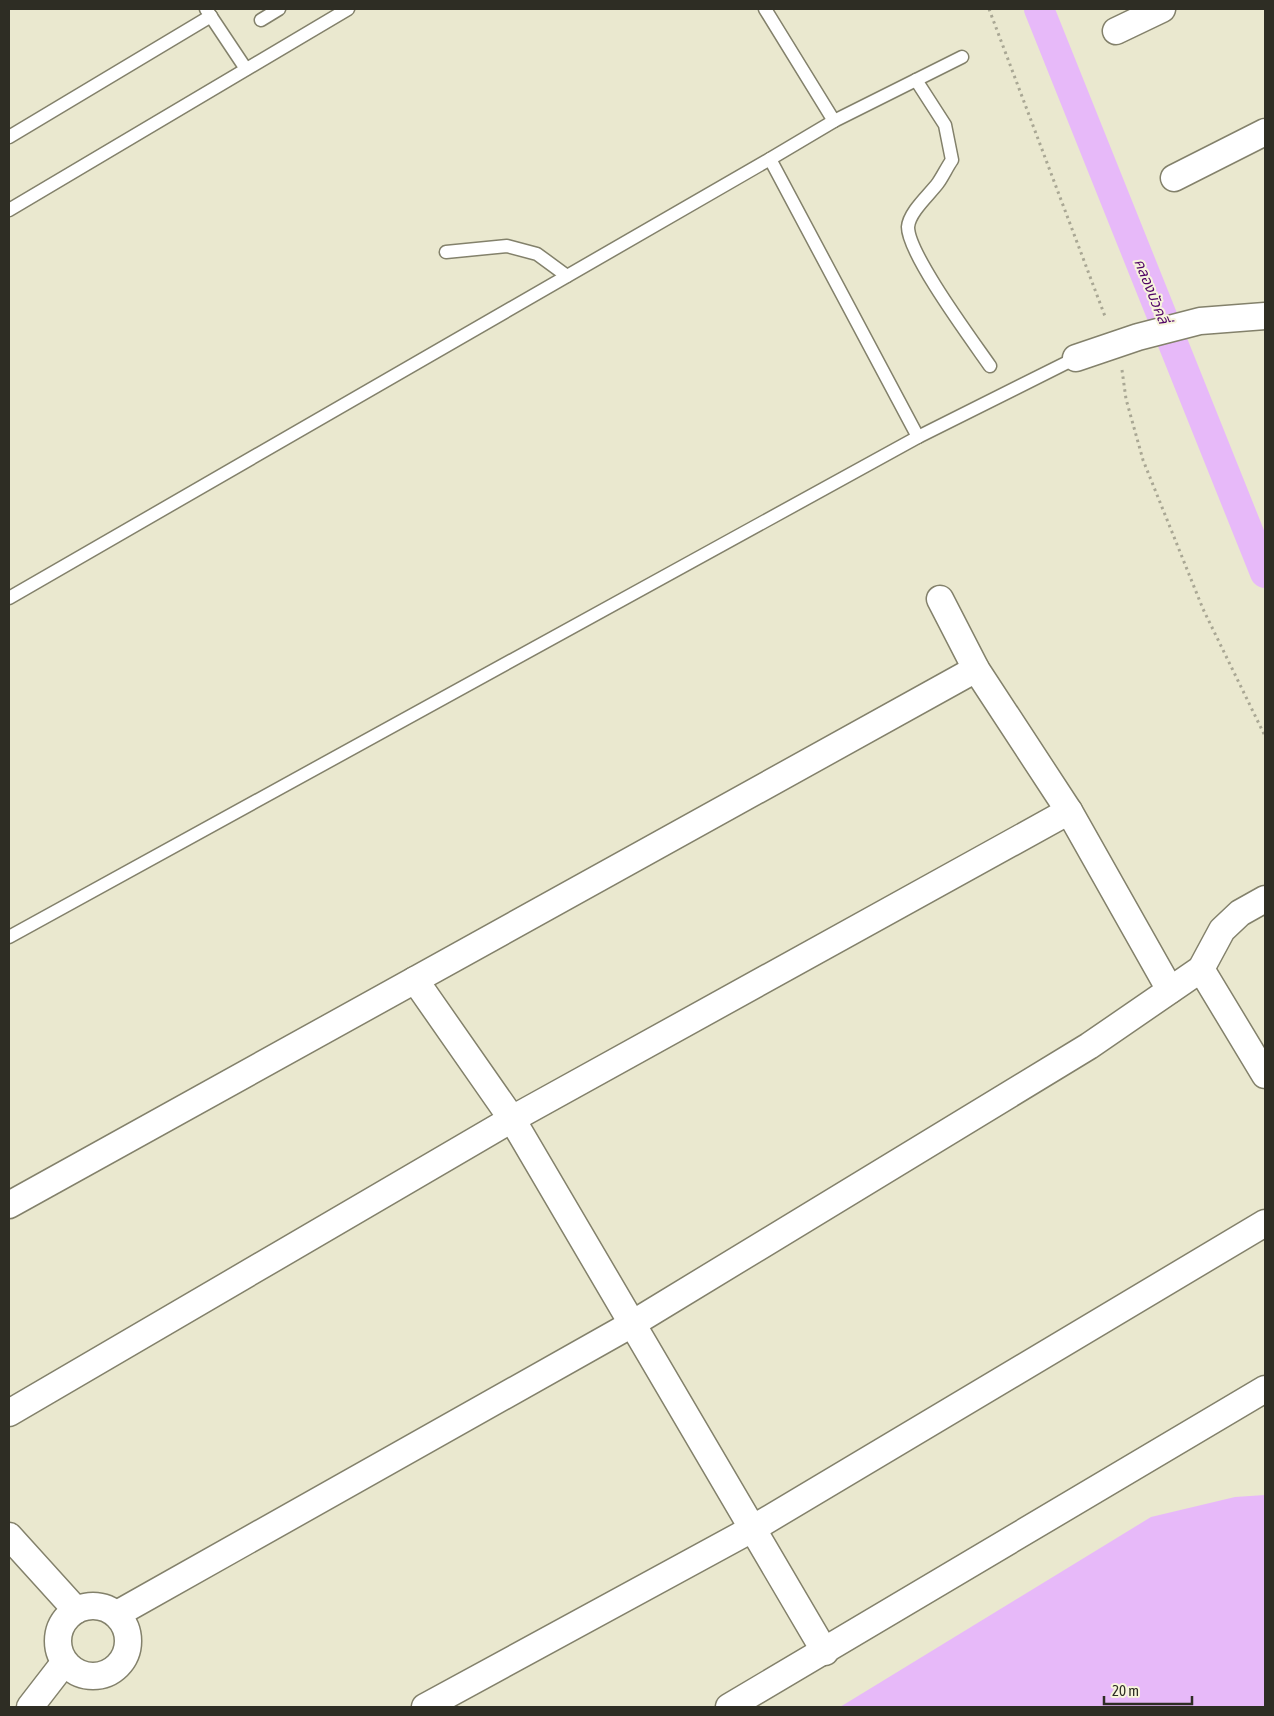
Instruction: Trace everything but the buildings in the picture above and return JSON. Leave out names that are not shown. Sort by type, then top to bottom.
[{"type":"street","points":[[1116,31],[1162,9]]},
{"type":"street","points":[[1174,178],[1265,132]]},
{"type":"street","points":[[1076,358],[1138,337],[1200,322],[1265,316]]},
{"type":"street","points":[[940,600],[976,669],[1069,811],[1170,990]]},
{"type":"street","points":[[9,1205],[976,669]]},
{"type":"street","points":[[9,1414],[512,1119],[1069,811]]},
{"type":"street","points":[[116,1614],[632,1324],[1081,1051],[1200,970],[1222,930],[1240,912],[1265,900]]},
{"type":"street","points":[[1200,970],[1265,1075]]},
{"type":"street","points":[[415,980],[512,1119],[825,1652]]},
{"type":"street","points":[[425,1707],[752,1529],[1265,1223]]},
{"type":"street","points":[[729,1707],[825,1652],[1265,1389]]},
{"type":"street","points":[[9,1536],[76,1610]]},
{"type":"street","points":[[86,1606],[97,1606],[107,1609],[116,1614],[125,1626],[128,1640],[126,1655],[117,1667],[104,1675],[90,1676],[76,1672],[64,1663],[58,1649],[58,1634],[64,1620],[76,1610],[86,1606]]},
{"type":"street","points":[[30,1707],[64,1663]]},
{"type":"lane","points":[[261,20],[280,9]]},
{"type":"lane","points":[[9,210],[348,9]]},
{"type":"lane","points":[[765,9],[834,121]]},
{"type":"lane","points":[[9,137],[208,12],[246,69]]},
{"type":"lane","points":[[9,598],[834,121],[962,57]]},
{"type":"lane","points":[[916,80],[945,125],[952,160],[938,182],[916,208],[908,226],[914,248],[934,284],[990,366]]},
{"type":"lane","points":[[770,159],[918,437]]},
{"type":"lane","points":[[446,252],[507,246],[537,254],[567,276]]},
{"type":"lane","points":[[9,937],[918,437],[1076,358]]},
{"type":"path","points":[[989,9],[1108,323]]},
{"type":"path","points":[[1122,370],[1126,399],[1143,460],[1203,609],[1265,736]]},
{"type":"shaded area","points":[[1265,1495],[1265,1707],[840,1707],[1151,1517],[1235,1497]]},
{"type":"waterway","name":"คลองบัวคลี่","points":[[1039,9],[1265,573]]}]
